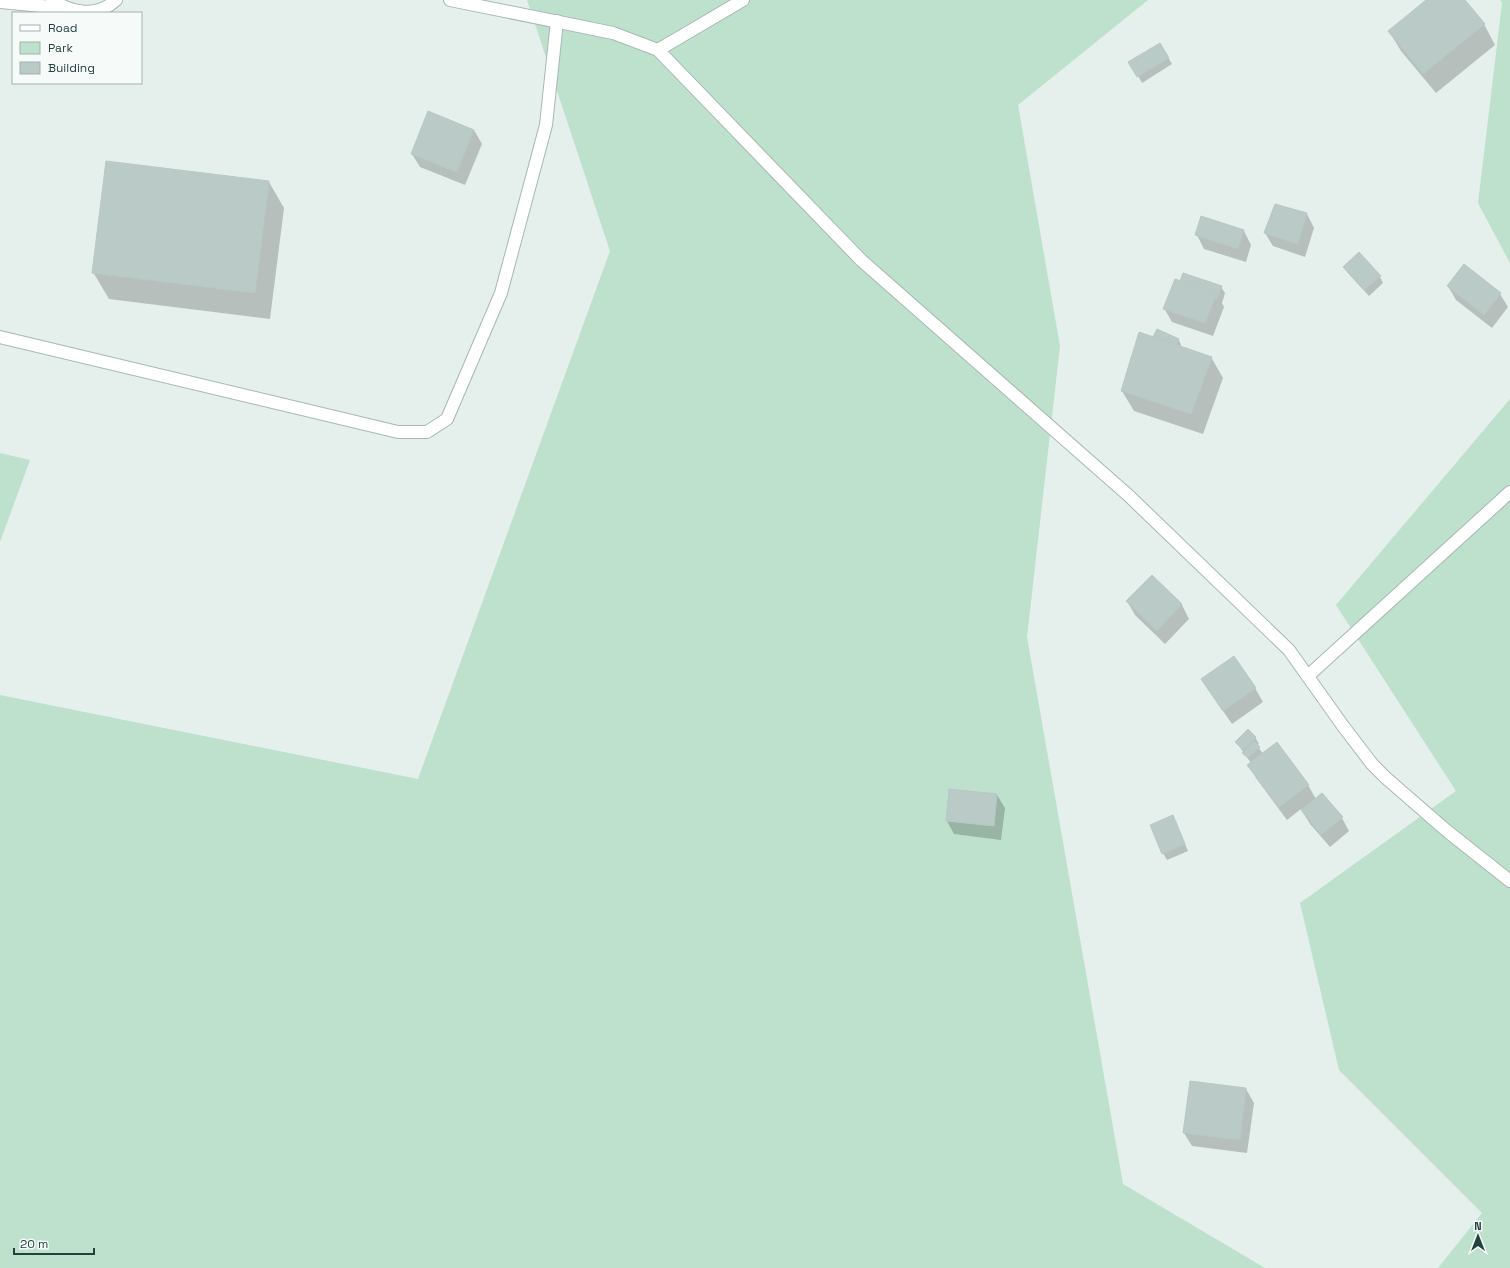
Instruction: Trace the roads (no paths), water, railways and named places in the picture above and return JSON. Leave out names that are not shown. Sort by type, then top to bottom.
[{"type":"street","points":[[52,0],[66,9]]},
{"type":"street","points":[[0,2],[82,12],[98,10],[112,4],[116,0]]},
{"type":"street","points":[[450,0],[614,33],[658,50],[861,260],[1128,495],[1289,650],[1372,764],[1447,831],[1510,881]]},
{"type":"street","points":[[658,50],[743,0]]},
{"type":"street","points":[[0,337],[398,432],[427,432],[447,419],[501,293],[546,125],[557,21]]},
{"type":"street","points":[[1308,675],[1510,492]]}]
